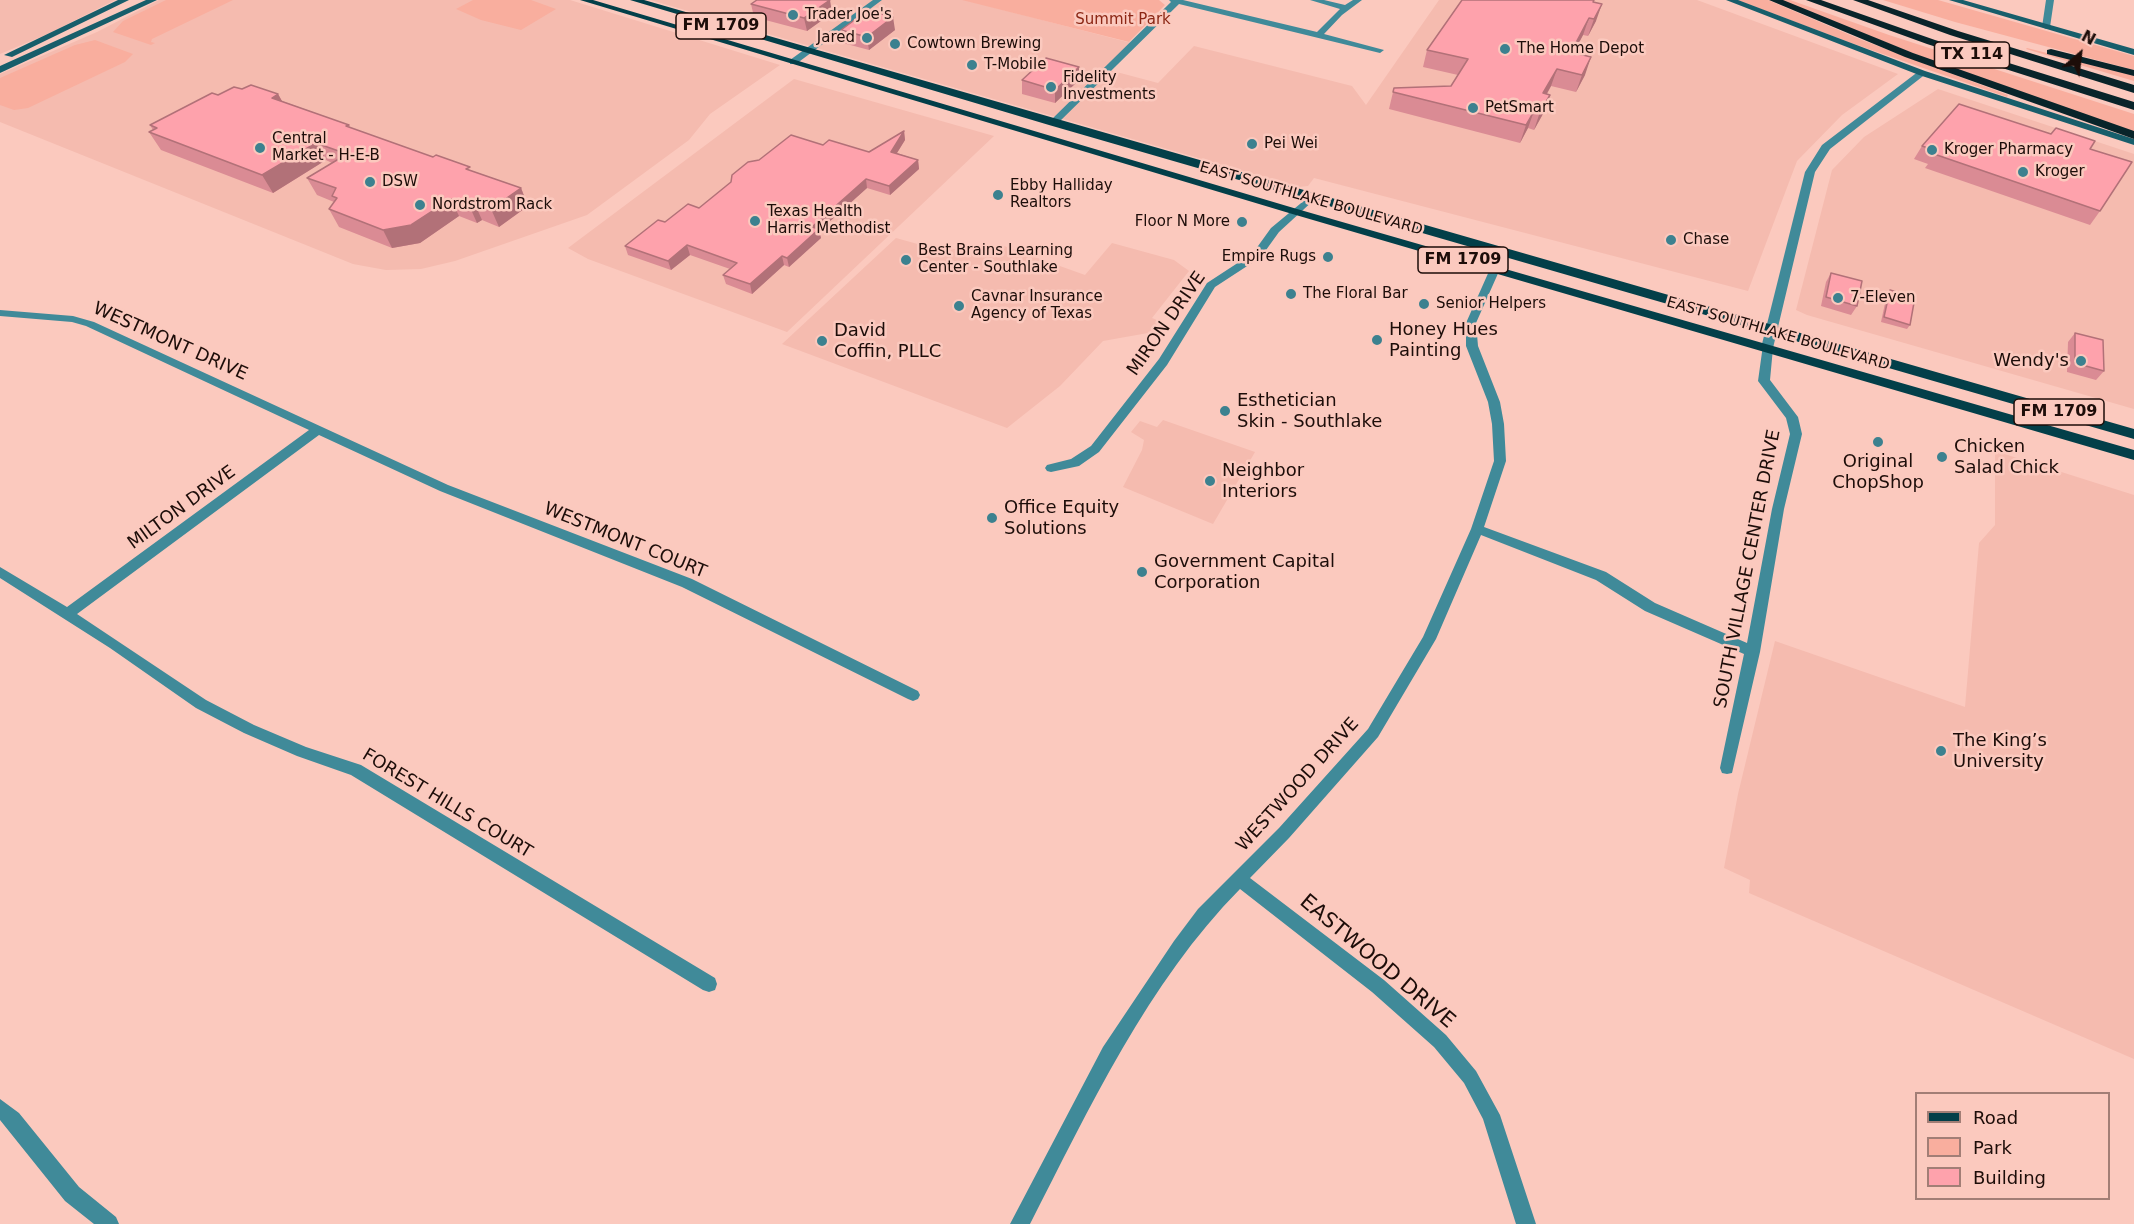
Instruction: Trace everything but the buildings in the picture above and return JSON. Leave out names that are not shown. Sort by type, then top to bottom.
[{"type":"highway","points":[[1774,0],[1909,55],[2134,135]]},
{"type":"highway","name":"TX 114","points":[[1811,0],[1931,42],[2134,105]]},
{"type":"highway","name":"TX 114","points":[[1858,0],[1954,33],[2134,89]]},
{"type":"highway","points":[[1876,0],[1953,24],[2134,73]]},
{"type":"main road","points":[[0,59],[126,0]]},
{"type":"main road","points":[[88,30],[94,20],[126,0]]},
{"type":"main road","points":[[0,70],[153,0]]},
{"type":"main road","name":"EAST SOUTHLAKE BOULEVARD","points":[[584,0],[1293,211],[2134,455]]},
{"type":"main road","name":"EAST SOUTHLAKE BOULEVARD","points":[[634,0],[2134,434]]},
{"type":"main road","points":[[1730,0],[1922,73],[2134,142]]},
{"type":"main road","points":[[1953,0],[2134,52]]},
{"type":"main road","points":[[32,56],[78,30],[78,22]]},
{"type":"street","points":[[793,62],[878,0]]},
{"type":"street","points":[[1053,123],[1176,0],[1380,50]]},
{"type":"street","points":[[1314,0],[1347,8]]},
{"type":"street","points":[[1319,35],[1333,19],[1358,0]]},
{"type":"street","points":[[2046,27],[2050,0]]},
{"type":"street","points":[[1767,348],[1806,184],[1817,160],[1826,147],[1922,73]]},
{"type":"street","name":"MIRON DRIVE","points":[[1051,468],[1075,463],[1095,449],[1163,362],[1211,285],[1257,255],[1275,230],[1293,211],[1312,197]]},
{"type":"street","name":"WESTWOOD DRIVE","points":[[1020,1224],[1109,1053],[1180,946],[1204,914],[1284,833],[1373,734],[1429,639],[1477,529],[1500,461],[1494,402],[1472,346],[1471,323],[1495,269]]},
{"type":"street","name":"WESTMONT DRIVE","points":[[0,313],[73,319],[90,324],[318,430]]},
{"type":"street","name":"SOUTH VILLAGE CENTER DRIVE","points":[[1727,768],[1753,652],[1778,509],[1796,434],[1792,417],[1764,381],[1767,348]]},
{"type":"street","name":"MILTON DRIVE","points":[[67,614],[318,430]]},
{"type":"street","name":"WESTMONT COURT","points":[[318,430],[444,488],[687,583],[914,695]]},
{"type":"street","points":[[1477,529],[1601,576],[1650,607],[1753,652]]},
{"type":"street","name":"FOREST HILLS COURT","points":[[0,572],[115,644],[201,704],[249,729],[302,752],[356,770],[471,842],[630,934],[709,984]]},
{"type":"street","name":"EASTWOOD DRIVE","points":[[1238,878],[1378,986],[1440,1041],[1470,1077],[1491,1115],[1526,1224]]},
{"type":"street","points":[[0,1108],[13,1119],[72,1194],[109,1224]]},
{"type":"shaded area","points":[[0,0],[115,0],[50,33],[0,54]]},
{"type":"shaded area","points":[[159,0],[570,0],[780,65],[710,114],[689,140],[587,215],[455,261],[421,269],[386,270],[353,264],[0,122],[0,74],[97,32]]},
{"type":"shaded area","points":[[650,0],[965,0],[1135,44],[1109,70],[1158,83],[1194,46],[1352,86],[1366,105],[1439,0],[1697,0],[1898,74],[1842,115],[1797,161],[1748,291],[1314,178],[1308,186],[1299,187]]},
{"type":"shaded area","points":[[794,79],[994,136],[787,332],[588,259],[568,248]]},
{"type":"shaded area","points":[[1938,89],[2134,154],[2134,409],[1796,310],[1832,170],[1864,137]]},
{"type":"shaded area","points":[[896,238],[939,250],[1004,246],[1085,275],[1112,243],[1174,260],[1189,271],[1152,318],[1164,323],[1148,333],[1103,341],[1060,386],[1007,428],[782,344]]},
{"type":"shaded area","points":[[1163,420],[1255,452],[1213,524],[1123,487],[1142,450],[1144,440],[1131,432],[1140,421],[1157,427]]},
{"type":"shaded area","name":"The King’s University","points":[[1995,451],[2134,495],[2134,1059],[1749,893],[1750,880],[1724,868],[1738,794],[1775,641],[1965,707],[1979,543],[1995,525]]},
{"type":"green space","points":[[166,0],[233,0],[152,39],[151,42],[155,43],[151,45],[113,32],[123,21]]},
{"type":"green space","points":[[473,0],[531,0],[556,9],[521,30],[481,20],[456,9]]},
{"type":"green space","name":"Summit Park","points":[[962,0],[1159,0],[1165,5],[1129,42]]},
{"type":"green space","points":[[1737,0],[1768,0],[1862,40],[2008,95],[2007,97],[1854,44]]},
{"type":"green space","points":[[1780,0],[1790,0],[1889,35],[2134,114],[2134,133],[1965,74]]},
{"type":"green space","points":[[1883,0],[1938,0],[2134,56],[2134,70],[1955,22]]},
{"type":"green space","points":[[95,40],[133,54],[125,62],[28,108],[14,110],[0,105],[0,78],[75,45]]},
{"type":"green space","points":[[2026,49],[2134,75],[2134,81]]},
{"type":"place","name":"Trader Joe's","points":[[793,15]]},
{"type":"place","name":"Jared","points":[[867,38]]},
{"type":"place","name":"Cowtown Brewing","points":[[895,44]]},
{"type":"place","name":"The Home Depot","points":[[1505,49]]},
{"type":"place","name":"T-Mobile","points":[[972,65]]},
{"type":"place","name":"Fidelity Investments","points":[[1051,87]]},
{"type":"place","name":"PetSmart","points":[[1473,108]]},
{"type":"place","name":"Pei Wei","points":[[1252,144]]},
{"type":"place","name":"Central Market - H-E-B","points":[[260,148]]},
{"type":"place","name":"Kroger Pharmacy","points":[[1932,150]]},
{"type":"place","name":"Kroger","points":[[2023,172]]},
{"type":"place","name":"DSW","points":[[370,182]]},
{"type":"place","name":"Ebby Halliday Realtors","points":[[998,195]]},
{"type":"place","name":"Nordstrom Rack","points":[[420,205]]},
{"type":"place","name":"Texas Health Harris Methodist","points":[[755,221]]},
{"type":"place","name":"Floor N More","points":[[1242,222]]},
{"type":"place","name":"Chase","points":[[1671,240]]},
{"type":"place","name":"Empire Rugs","points":[[1328,257]]},
{"type":"place","name":"Best Brains Learning Center - Southlake","points":[[906,260]]},
{"type":"place","name":"The Floral Bar","points":[[1291,294]]},
{"type":"place","name":"7-Eleven","points":[[1838,298]]},
{"type":"place","name":"Senior Helpers","points":[[1424,304]]},
{"type":"place","name":"Cavnar Insurance Agency of Texas","points":[[959,306]]},
{"type":"place","name":"Honey Hues Painting","points":[[1377,340]]},
{"type":"place","name":"David Coffin, PLLC","points":[[822,341]]},
{"type":"place","name":"Wendy's","points":[[2081,361]]},
{"type":"place","name":"Esthetician Skin - Southlake","points":[[1225,411]]},
{"type":"place","name":"Original ChopShop","points":[[1878,442]]},
{"type":"place","name":"Chicken Salad Chick","points":[[1942,457]]},
{"type":"place","name":"Neighbor Interiors","points":[[1210,481]]},
{"type":"place","name":"Office Equity Solutions","points":[[992,518]]},
{"type":"place","name":"Government Capital Corporation","points":[[1142,572]]},
{"type":"place","name":"The King’s University","points":[[1941,751]]}]
